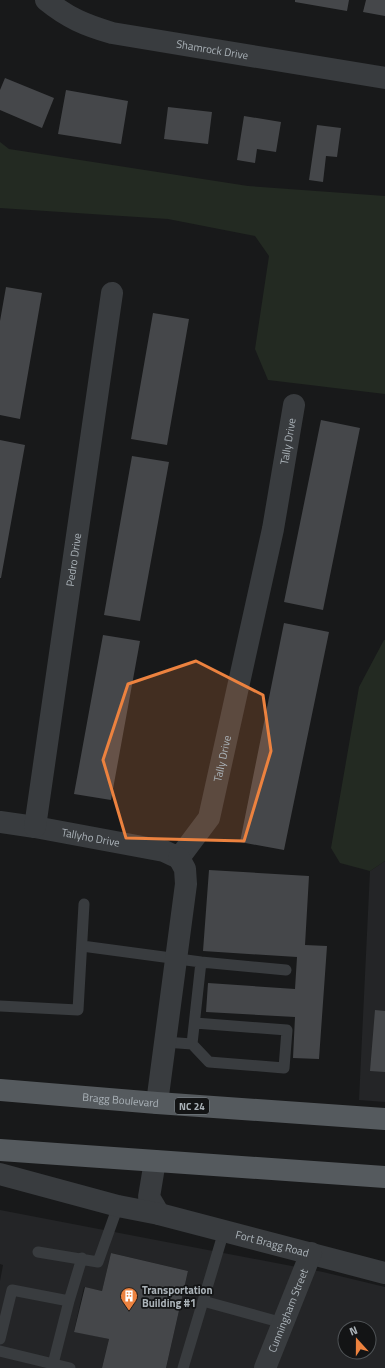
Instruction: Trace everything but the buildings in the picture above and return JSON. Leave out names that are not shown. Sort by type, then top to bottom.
[{"type":"main road","name":"Bragg Boulevard","points":[[0,1090],[385,1119]]},
{"type":"main road","points":[[0,1150],[385,1178]]},
{"type":"street","name":"Shamrock Drive","points":[[46,0],[59,10],[84,24],[112,33],[385,78]]},
{"type":"street","name":"Pedro Drive","points":[[35,827],[112,293]]},
{"type":"street","name":"Tally Drive","points":[[179,858],[210,818],[273,529],[294,405]]},
{"type":"street","name":"Tallyho Drive","points":[[0,822],[164,851],[179,858]]},
{"type":"street","points":[[157,1103],[186,884],[185,869],[179,858]]},
{"type":"street","points":[[155,1162],[149,1197],[159,1214]]},
{"type":"street","name":"Fort Bragg Road","points":[[0,1174],[118,1206],[159,1214],[385,1273]]},
{"type":"street","name":"Cunningham Street","points":[[265,1368],[311,1253]]},
{"type":"lane","points":[[0,1006],[78,1010],[84,904]]},
{"type":"lane","points":[[82,946],[200,962],[286,970]]},
{"type":"lane","points":[[192,1044],[200,962]]},
{"type":"lane","points":[[165,1042],[192,1044],[210,1062],[284,1068],[287,1030],[195,1023]]},
{"type":"lane","points":[[38,1252],[82,1258],[98,1262],[118,1206]]},
{"type":"lane","points":[[183,1368],[224,1231]]},
{"type":"lane","points":[[53,1364],[82,1258]]},
{"type":"lane","points":[[0,1339],[12,1290],[69,1301]]},
{"type":"lane","points":[[203,1301],[283,1323]]},
{"type":"lane","points":[[0,1351],[70,1368]]},
{"type":"highlighted area","points":[[196,661],[263,695],[271,751],[244,841],[126,838],[103,760],[128,684]]},
{"type":"shaded area","points":[[0,142],[9,149],[248,186],[385,196],[385,394],[268,380],[255,349],[269,256],[255,236],[168,219],[0,208]]},
{"type":"shaded area","points":[[384,640],[385,861],[370,871],[340,863],[331,848],[359,687]]},
{"type":"shaded area","points":[[385,861],[385,1102],[359,1100],[370,871]]},
{"type":"shaded area","points":[[0,1210],[323,1272],[385,1287],[385,1368],[166,1368],[188,1271],[111,1253],[102,1291],[84,1287],[74,1331],[109,1339],[102,1368],[0,1368],[0,1281],[3,1265],[0,1264]]},
{"type":"place","name":"Transportation Building #1","points":[[129,1311]]}]
